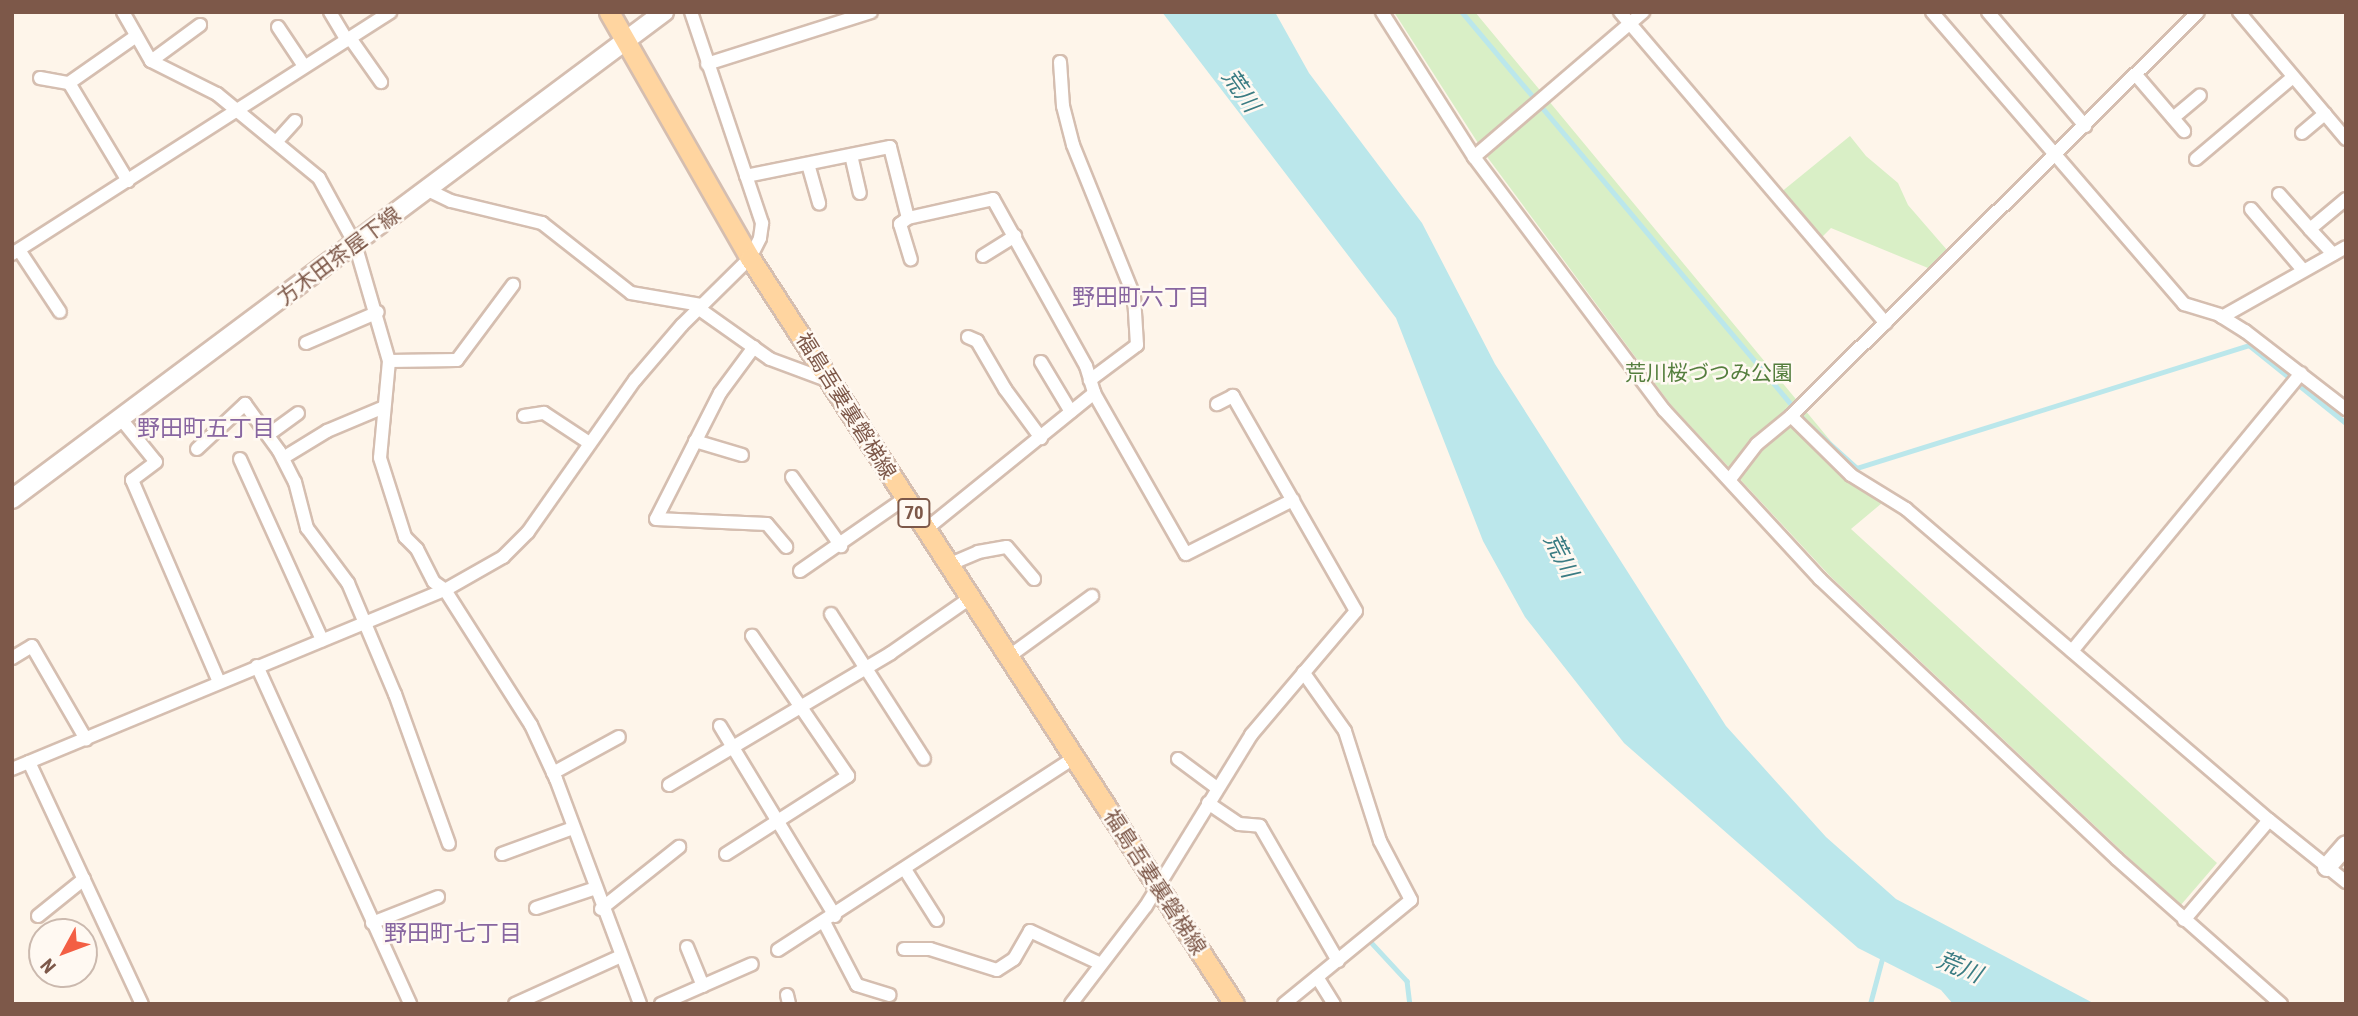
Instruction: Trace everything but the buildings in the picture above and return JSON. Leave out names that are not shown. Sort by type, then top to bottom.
[{"type":"main road","name":"福島吾妻裏磐梯線","points":[[609,12],[751,258],[904,499],[1075,757],[1230,1002]]},
{"type":"street","points":[[123,12],[151,61],[218,94],[236,113],[277,141],[319,177],[355,244],[378,312],[389,362],[380,444],[384,475],[405,537],[417,549],[434,582],[445,590],[531,726],[553,773],[593,889],[640,1004]]},
{"type":"street","points":[[330,12],[381,82]]},
{"type":"street","points":[[60,312],[16,252],[390,12]]},
{"type":"street","name":"方木田茶屋下線","points":[[12,499],[664,12]]},
{"type":"street","points":[[12,768],[86,740],[218,680],[445,590],[503,557],[528,531],[588,442],[700,306],[751,258],[762,223],[691,12]]},
{"type":"street","points":[[707,64],[871,12]]},
{"type":"street","points":[[1382,12],[1474,157],[1664,410],[1820,579],[2184,920],[2281,1004]]},
{"type":"street","points":[[1620,12],[1886,323]]},
{"type":"street","points":[[1474,157],[1643,12]]},
{"type":"street","points":[[1932,12],[2184,304],[2222,317],[2346,409]]},
{"type":"street","points":[[1988,12],[2085,126]]},
{"type":"street","points":[[1730,479],[1757,444],[1791,416],[1886,323],[2198,12]]},
{"type":"street","points":[[2239,12],[2346,139]]},
{"type":"street","points":[[151,61],[200,25]]},
{"type":"street","points":[[278,27],[304,66]]},
{"type":"street","points":[[40,78],[69,83],[136,36]]},
{"type":"street","points":[[925,530],[1041,439],[1137,345],[1134,296],[1073,145],[1063,106],[1060,62]]},
{"type":"street","points":[[2136,75],[2184,131]]},
{"type":"street","points":[[2196,159],[2293,77]]},
{"type":"street","points":[[69,83],[128,181]]},
{"type":"street","points":[[2173,118],[2200,95]]},
{"type":"street","points":[[2302,133],[2325,114]]},
{"type":"street","points":[[277,141],[295,121]]},
{"type":"street","points":[[746,176],[890,147],[908,218]]},
{"type":"street","points":[[851,155],[860,193]]},
{"type":"street","points":[[808,164],[818,203]]},
{"type":"street","points":[[428,190],[451,201],[542,223],[631,293],[700,306],[770,359],[832,382]]},
{"type":"street","points":[[2279,194],[2333,254]]},
{"type":"street","points":[[911,259],[900,224],[908,218],[993,199],[1015,236],[1092,387],[1185,554],[1293,500]]},
{"type":"street","points":[[2310,229],[2346,199]]},
{"type":"street","points":[[2251,209],[2303,271]]},
{"type":"street","points":[[983,256],[1015,236]]},
{"type":"street","points":[[2222,317],[2346,247]]},
{"type":"street","points":[[389,362],[457,360],[513,285]]},
{"type":"street","points":[[306,343],[378,312]]},
{"type":"street","points":[[968,337],[977,341],[1005,389],[1041,439]]},
{"type":"street","points":[[754,347],[720,394],[656,519],[767,524],[786,547]]},
{"type":"street","points":[[1041,362],[1071,412]]},
{"type":"street","points":[[2072,650],[2301,373]]},
{"type":"street","points":[[1072,1004],[1146,906],[1156,884],[1251,735],[1361,607],[1293,500],[1233,396],[1217,404]]},
{"type":"street","points":[[197,449],[245,404],[283,458],[307,528],[348,583],[365,622],[449,844]]},
{"type":"street","points":[[283,458],[327,431],[384,407]]},
{"type":"street","points":[[268,435],[298,413]]},
{"type":"street","points":[[524,416],[544,413],[588,442]]},
{"type":"street","points":[[1791,416],[1851,475],[1906,509],[2269,820],[2346,882]]},
{"type":"street","points":[[121,419],[156,462],[132,480],[218,680]]},
{"type":"street","points":[[695,441],[742,455]]},
{"type":"street","points":[[240,459],[322,640]]},
{"type":"street","points":[[792,477],[841,546]]},
{"type":"street","points":[[800,570],[841,546],[904,499]]},
{"type":"street","points":[[948,565],[978,552],[1007,547],[1034,579]]},
{"type":"street","points":[[1008,657],[1092,596]]},
{"type":"street","points":[[669,785],[866,666],[970,598]]},
{"type":"street","points":[[831,614],[924,759]]},
{"type":"street","points":[[726,854],[848,776],[752,636]]},
{"type":"street","points":[[12,658],[32,646],[86,740]]},
{"type":"street","points":[[257,666],[410,1004]]},
{"type":"street","points":[[1284,1004],[1411,900],[1380,841],[1345,731],[1303,672]]},
{"type":"street","points":[[720,726],[830,919],[857,985],[889,995]]},
{"type":"street","points":[[553,773],[618,737]]},
{"type":"street","points":[[778,950],[906,871],[1075,757]]},
{"type":"street","points":[[1178,759],[1217,788]]},
{"type":"street","points":[[29,762],[142,1004]]},
{"type":"street","points":[[1208,803],[1239,824],[1260,826],[1338,961]]},
{"type":"street","points":[[2184,920],[2269,820]]},
{"type":"street","points":[[502,854],[573,828]]},
{"type":"street","points":[[2327,867],[2346,845]]},
{"type":"street","points":[[601,908],[680,847]]},
{"type":"street","points":[[906,871],[937,920]]},
{"type":"street","points":[[38,916],[84,879]]},
{"type":"street","points":[[536,908],[593,889]]},
{"type":"street","points":[[373,923],[438,897]]},
{"type":"street","points":[[904,949],[930,949],[997,970],[1014,959],[1030,931],[1101,964]]},
{"type":"street","points":[[687,947],[703,986]]},
{"type":"street","points":[[515,1004],[619,957]]},
{"type":"street","points":[[661,1004],[752,964]]},
{"type":"street","points":[[1317,978],[1334,1004]]},
{"type":"green space","name":"荒川桜づつみ公園","points":[[1394,12],[1475,12],[1882,503],[1851,529],[2217,863],[2180,906],[1830,576],[1671,405],[1485,154]]},
{"type":"green space","points":[[1850,136],[1866,156],[1898,183],[1908,205],[1947,250],[1928,268],[1831,228],[1820,239],[1780,193]]},
{"type":"water","name":"荒川","points":[[1162,12],[1275,12],[1309,73],[1422,223],[1495,364],[1726,726],[1826,837],[1896,899],[2095,1004],[1953,1004],[1941,990],[1858,948],[1624,743],[1525,617],[1483,541],[1396,318]]},
{"type":"waterway","points":[[1462,12],[1807,423],[1857,468],[2249,345],[2346,423]]},
{"type":"waterway","points":[[1369,940],[1407,981],[1410,1004]]},
{"type":"waterway","points":[[1870,1004],[1883,955]]},
{"type":"district","name":"野田町六丁目","points":[[1141,298]]},
{"type":"district","name":"野田町五丁目","points":[[206,429]]},
{"type":"district","name":"野田町七丁目","points":[[453,934]]}]
